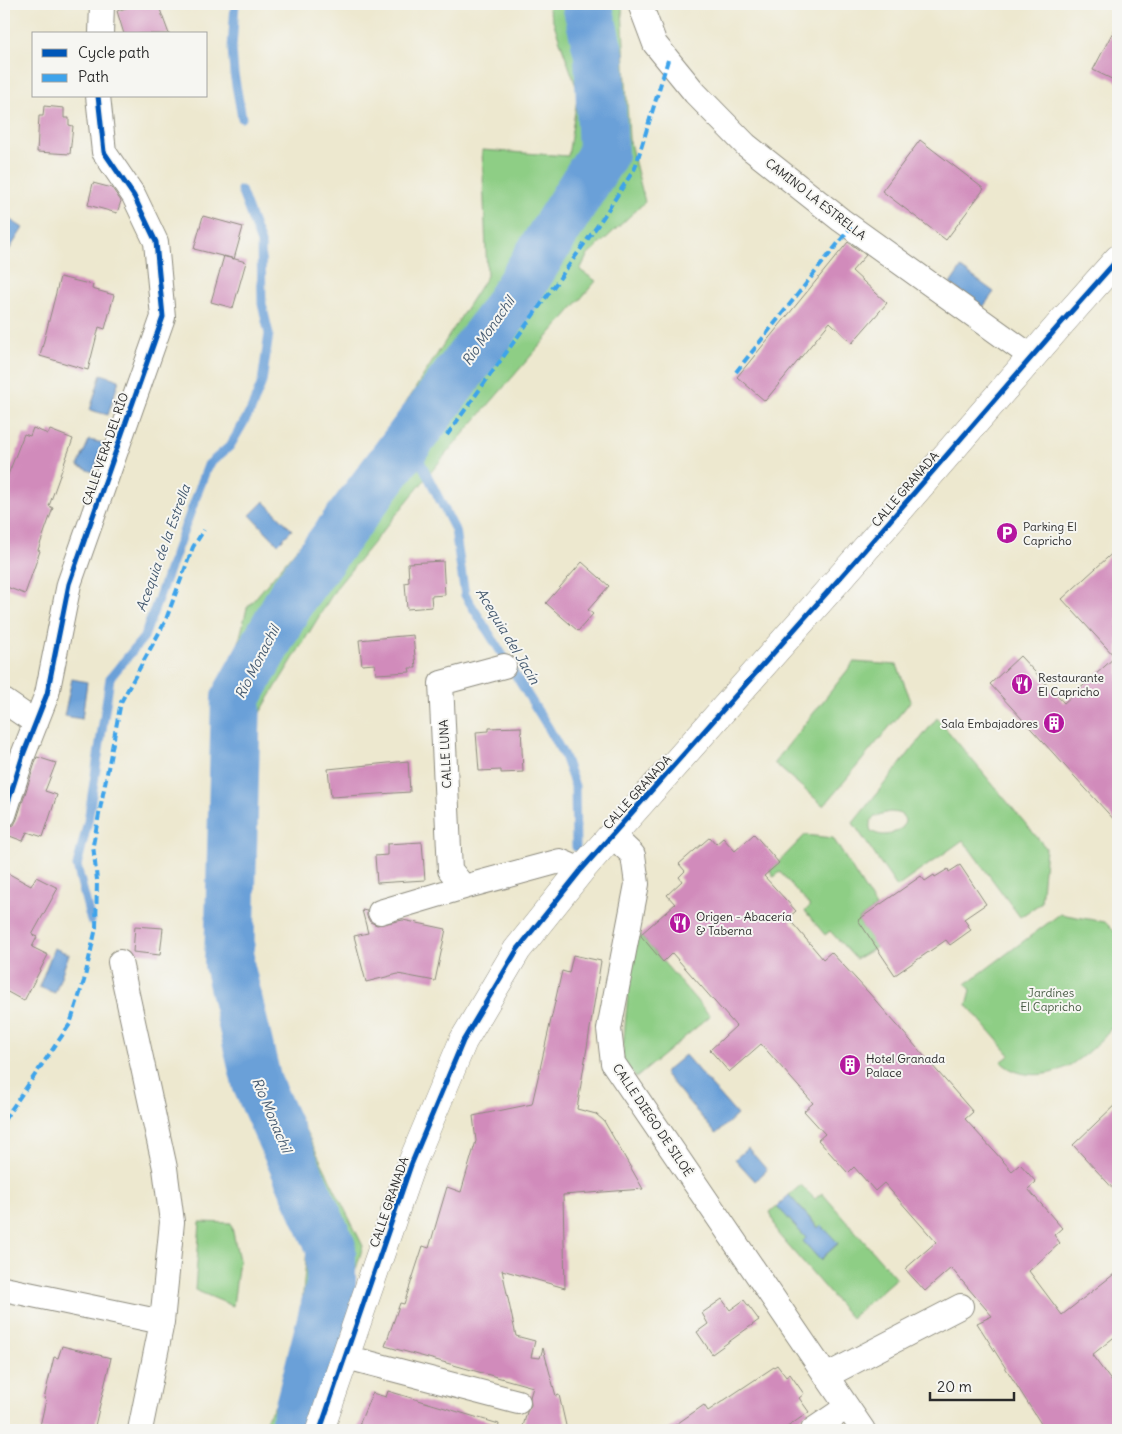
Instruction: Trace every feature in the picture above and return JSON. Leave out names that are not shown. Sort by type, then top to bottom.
[{"type":"street","points":[[101,32],[102,4]]},
{"type":"street","name":"CAMINO LA ESTRELLA","points":[[640,4],[655,44],[695,93],[746,145],[841,220],[1032,357]]},
{"type":"street","name":"CALLE VERA DEL RÍO","points":[[4,815],[23,755],[47,694],[69,584],[163,317],[156,242],[134,196],[104,152],[98,98]]},
{"type":"street","name":"CALLE GRANADA","points":[[320,1430],[411,1165],[463,1041],[517,950],[581,870],[861,554],[1118,259]]},
{"type":"street","name":"CALLE LUNA","points":[[464,887],[450,870],[441,683],[504,666]]},
{"type":"street","points":[[4,701],[36,723]]},
{"type":"street","name":"CALLE DIEGO DE SILOÉ","points":[[612,835],[633,854],[637,884],[610,1029],[613,1063],[863,1430]]},
{"type":"street","points":[[380,912],[560,861],[581,870]]},
{"type":"street","points":[[120,962],[165,1168],[172,1222],[162,1322],[140,1430]]},
{"type":"street","points":[[4,1289],[162,1322]]},
{"type":"street","points":[[826,1376],[961,1306]]},
{"type":"street","points":[[346,1357],[518,1402]]},
{"type":"street","points":[[814,1430],[847,1407]]},
{"type":"green space","points":[[547,4],[621,4],[629,139],[645,202],[587,256],[580,270],[596,281],[445,455],[337,587],[258,716],[244,789],[242,881],[255,979],[279,1077],[363,1246],[341,1319],[300,1430],[259,1430],[276,1404],[302,1304],[307,1248],[241,1073],[215,962],[212,753],[247,608],[365,467],[487,276],[482,150],[568,156],[578,92]]},
{"type":"green space","points":[[854,662],[897,665],[911,701],[824,806],[774,763]]},
{"type":"green space","points":[[937,718],[1046,848],[1041,903],[1020,917],[963,840],[897,887],[853,823]],"holes":[[[890,812],[903,816],[905,821],[903,827],[887,835],[871,831],[870,823],[874,817]]]},
{"type":"green space","points":[[805,835],[833,838],[876,907],[858,920],[877,947],[856,959],[830,931],[825,935],[805,911],[810,906],[780,872],[774,877],[770,871]]},
{"type":"green space","name":"Jardínes El Capricho","points":[[1060,914],[1105,922],[1118,935],[1118,1020],[1104,1037],[1082,1057],[1059,1071],[1038,1075],[1018,1072],[1001,1062],[1010,1055],[967,1005],[971,990],[966,984]]},
{"type":"green space","points":[[634,928],[710,1016],[636,1078],[622,1059]]},
{"type":"green space","points":[[801,1185],[815,1199],[822,1193],[896,1278],[851,1318],[778,1234],[770,1212],[777,1206],[806,1238],[803,1241],[820,1260],[838,1244],[821,1225],[819,1228],[789,1195]]},
{"type":"green space","points":[[200,1222],[231,1223],[239,1260],[233,1306],[195,1290]]},
{"type":"water","points":[[6,217],[23,228],[4,258],[4,220]]},
{"type":"water","points":[[961,268],[994,292],[983,307],[950,284]]},
{"type":"water","points":[[101,374],[119,380],[108,415],[90,410]]},
{"type":"water","points":[[89,440],[103,443],[93,472],[78,466]]},
{"type":"water","points":[[264,501],[292,530],[278,544],[250,515]]},
{"type":"water","points":[[72,679],[87,682],[82,719],[64,716]]},
{"type":"water","points":[[54,948],[69,954],[55,993],[39,987]]},
{"type":"water","points":[[685,1055],[737,1115],[716,1134],[664,1073]]},
{"type":"water","points":[[748,1148],[767,1170],[755,1181],[735,1159]]},
{"type":"water","points":[[789,1195],[818,1228],[821,1225],[838,1243],[820,1260],[803,1241],[806,1238],[777,1206]]},
{"type":"building","points":[[138,4],[158,4],[168,32],[123,32],[117,11]]},
{"type":"building","points":[[1118,22],[1118,82],[1093,70]]},
{"type":"building","points":[[44,106],[64,108],[64,118],[69,118],[69,125],[73,126],[70,154],[37,152],[39,116],[43,116]]},
{"type":"building","points":[[920,140],[984,189],[946,240],[882,191]]},
{"type":"building","points":[[93,183],[112,188],[121,201],[117,213],[88,205]]},
{"type":"building","points":[[203,216],[243,227],[234,259],[194,249]]},
{"type":"building","points":[[848,242],[866,255],[852,271],[887,303],[852,343],[830,322],[765,401],[737,377]]},
{"type":"building","points":[[224,256],[246,262],[233,308],[211,302]]},
{"type":"building","points":[[60,277],[93,285],[92,289],[114,295],[105,329],[99,327],[88,370],[40,356]]},
{"type":"building","points":[[33,428],[48,434],[50,430],[73,439],[49,506],[53,508],[25,594],[4,586],[4,485],[24,434],[30,436]]},
{"type":"building","points":[[1118,548],[1118,824],[990,684],[1020,656],[1064,703],[1115,657],[1062,599]]},
{"type":"building","points":[[443,561],[445,595],[431,596],[432,607],[407,609],[405,583],[409,582],[408,563]]},
{"type":"building","points":[[582,562],[609,586],[588,610],[593,614],[578,631],[546,603]]},
{"type":"building","points":[[413,635],[416,668],[409,668],[410,672],[376,674],[375,664],[362,665],[359,640]]},
{"type":"building","points":[[521,727],[523,772],[479,771],[476,732],[489,731],[489,728]]},
{"type":"building","points":[[37,757],[56,763],[45,791],[57,795],[43,837],[27,832],[23,841],[7,835],[9,827],[14,825],[17,819]]},
{"type":"building","points":[[408,761],[410,792],[331,797],[328,769]]},
{"type":"building","name":"Hotel Granada Palace","points":[[754,834],[779,863],[764,876],[796,911],[788,918],[823,959],[831,952],[869,993],[973,1112],[965,1119],[1012,1171],[1020,1164],[1036,1182],[1028,1189],[1062,1228],[1054,1235],[1060,1243],[1029,1271],[1062,1315],[1118,1271],[1118,1334],[1092,1355],[1118,1390],[1118,1430],[1045,1430],[977,1323],[992,1316],[951,1268],[925,1291],[905,1269],[936,1242],[884,1183],[875,1191],[854,1167],[848,1173],[818,1140],[825,1134],[804,1111],[813,1103],[761,1044],[729,1072],[710,1050],[736,1026],[672,953],[663,962],[641,934],[675,904],[667,895],[682,881],[679,877],[685,871],[679,864],[710,837],[716,844],[723,838],[735,851]]},
{"type":"building","points":[[422,842],[425,880],[377,883],[375,856],[387,855],[387,844]]},
{"type":"building","points":[[960,865],[986,904],[964,919],[971,930],[950,945],[946,940],[895,975],[858,920],[921,876],[925,881],[948,869],[949,872]]},
{"type":"building","points":[[4,871],[31,886],[36,877],[58,888],[32,935],[37,937],[32,947],[48,955],[24,1001],[4,990]]},
{"type":"building","points":[[362,910],[367,911],[370,922],[377,925],[403,920],[446,929],[435,981],[398,974],[366,982],[354,936],[368,933]]},
{"type":"building","points":[[135,926],[163,928],[160,955],[133,952]]},
{"type":"building","points":[[573,955],[601,961],[577,1109],[596,1114],[604,1121],[643,1189],[563,1195],[565,1288],[502,1270],[516,1336],[535,1341],[531,1357],[540,1358],[543,1348],[556,1396],[559,1395],[567,1430],[522,1430],[531,1405],[530,1397],[533,1387],[385,1346],[400,1303],[404,1304],[423,1246],[429,1248],[447,1187],[461,1192],[476,1141],[473,1116],[532,1104],[562,971],[569,973]]},
{"type":"building","points":[[1118,1102],[1118,1194],[1073,1145]]},
{"type":"building","points":[[722,1299],[730,1310],[744,1300],[759,1320],[712,1354],[697,1332],[708,1324],[702,1313]]},
{"type":"building","points":[[62,1346],[111,1358],[94,1430],[39,1430],[54,1357],[58,1358]]},
{"type":"building","points":[[777,1365],[786,1377],[790,1374],[804,1394],[799,1398],[809,1412],[783,1430],[668,1430],[704,1405],[708,1411]]},
{"type":"building","points":[[388,1391],[499,1424],[498,1430],[357,1430],[372,1393],[386,1397]]},
{"type":"waterway","name":"Acequia de la Estrella","points":[[235,4],[232,48],[234,74],[242,118]]},
{"type":"waterway","name":"Río Monachil","points":[[294,1430],[331,1285],[331,1247],[257,1083],[229,964],[236,698],[293,595],[501,317],[603,154],[599,55],[587,4]]},
{"type":"waterway","name":"Acequia de la Estrella","points":[[91,921],[77,866],[88,821],[110,678],[144,637],[208,465],[230,446],[251,410],[262,382],[269,334],[262,304],[261,243],[241,190]]},
{"type":"waterway","name":"Acequia del Jacín","points":[[409,439],[455,530],[465,595],[548,727],[564,756],[575,786],[576,847]]},
{"type":"marked path","points":[[447,435],[600,222],[635,168],[668,60]]},
{"type":"marked path","points":[[736,372],[851,227]]},
{"type":"marked path","points":[[4,1120],[70,1024],[84,981],[96,928],[97,880],[93,845],[121,702],[165,622],[193,547],[204,530]]},
{"type":"cycle path","points":[[4,815],[23,755],[47,694],[69,584],[163,317],[156,242],[134,196],[104,152],[98,98]]},
{"type":"cycle path","points":[[320,1430],[411,1165],[463,1041],[517,950],[581,870],[855,561],[1118,259]]},
{"type":"place","name":"Parking El Capricho","points":[[1007,533]]},
{"type":"place","name":"Restaurante El Capricho","points":[[1022,684]]},
{"type":"place","name":"Sala Embajadores","points":[[1054,723]]},
{"type":"place","name":"Origen - Abacería & Taberna","points":[[680,923]]},
{"type":"place","name":"Hotel Granada Palace","points":[[850,1065]]}]
